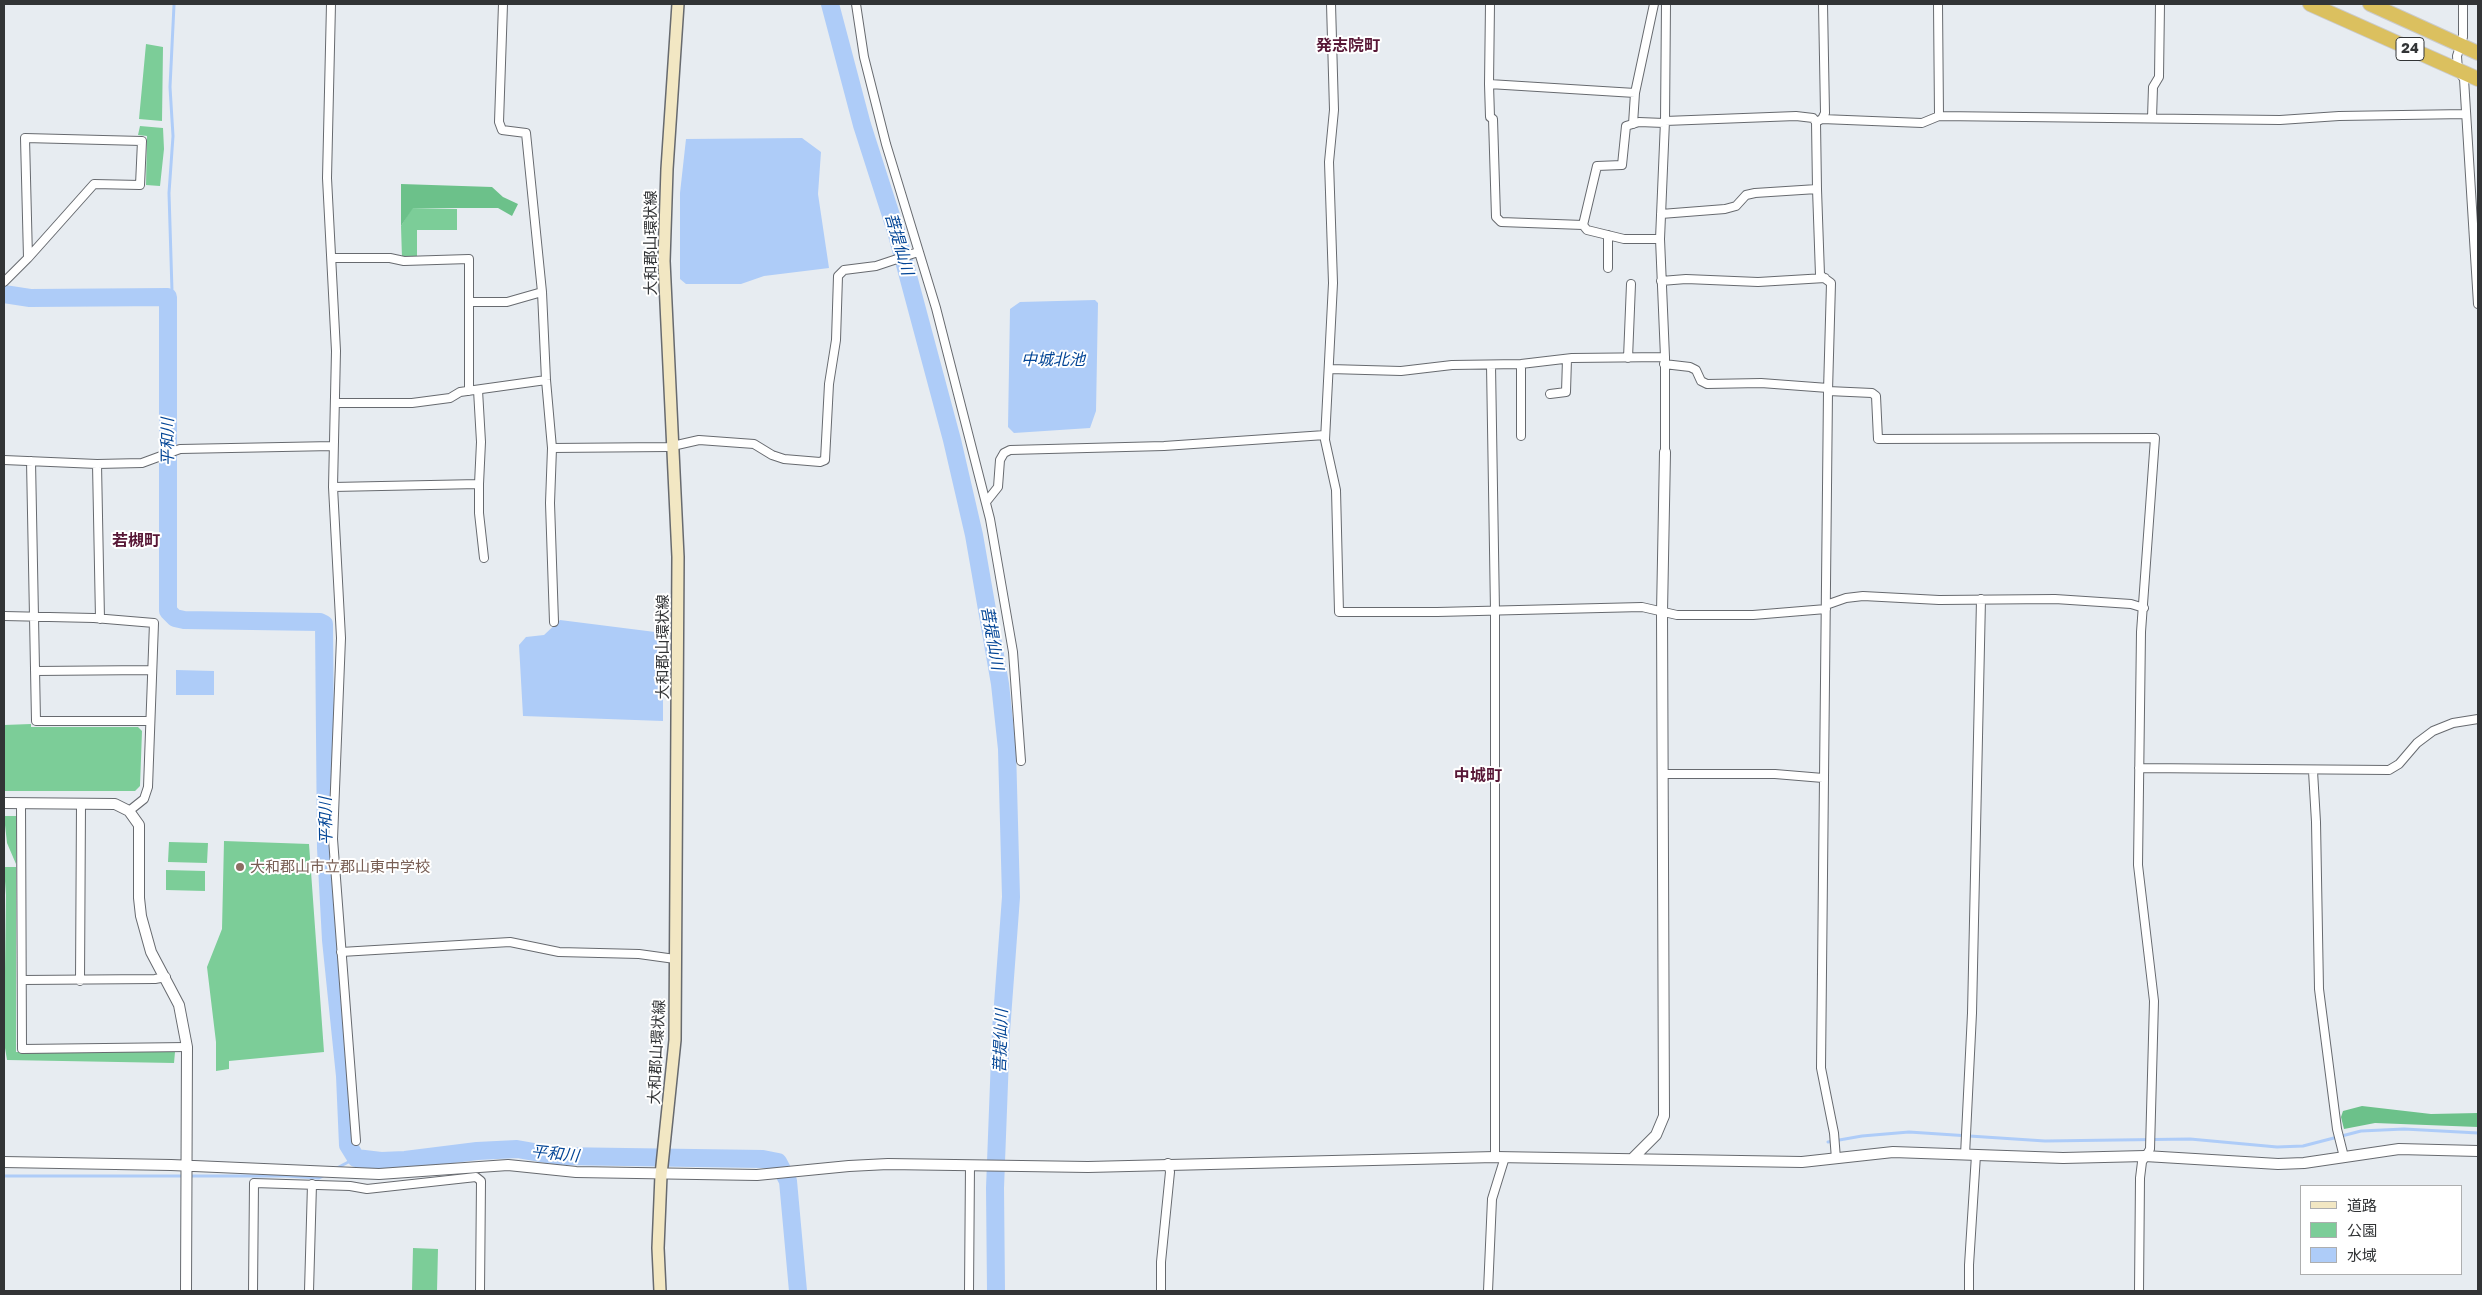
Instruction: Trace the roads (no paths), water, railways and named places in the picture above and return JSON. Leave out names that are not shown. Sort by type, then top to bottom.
[{"type":"highway","name":"24","points":[[2310,4],[2478,79]]},
{"type":"highway","name":"24","points":[[2370,4],[2478,53]]},
{"type":"main road","name":"大和郡山環状線","points":[[660,1291],[658,1248],[661,1174],[674,1058],[679,641],[674,446],[664,261],[667,169],[678,4]]},
{"type":"street","points":[[332,4],[327,178],[336,351],[336,403],[332,487],[340,638],[333,839],[356,1142]]},
{"type":"street","points":[[503,4],[499,122],[502,130],[526,133],[542,292],[546,380],[552,448],[550,503],[554,622]]},
{"type":"street","points":[[856,4],[866,67],[886,144],[916,253],[950,358],[986,502],[1013,652],[1020,761]]},
{"type":"street","points":[[1331,4],[1334,110],[1329,162],[1333,283],[1330,369],[1325,435],[1336,490],[1339,612],[1642,607],[1677,615],[1753,615],[1826,607],[1846,598],[1863,596],[2055,599],[2131,604],[2144,608]]},
{"type":"street","points":[[1490,4],[1489,84],[1490,117],[1493,119],[1496,218],[1501,222],[1583,225]]},
{"type":"street","points":[[1633,124],[1635,93],[1654,4]]},
{"type":"street","points":[[1633,1158],[1656,1135],[1664,1116],[1662,612],[1665,360],[1660,239],[1665,122],[1666,4]]},
{"type":"street","points":[[1823,4],[1824,113],[1819,120],[1817,189],[1820,275],[1831,283],[1823,778],[1821,1068],[1834,1133],[1836,1158]]},
{"type":"street","points":[[1938,4],[1939,116]]},
{"type":"street","points":[[2152,118],[2153,87],[2159,77],[2160,4]]},
{"type":"street","points":[[2463,4],[2461,45],[2457,56],[2458,70],[2464,79],[2478,304]]},
{"type":"street","points":[[1489,84],[1635,93]]},
{"type":"street","points":[[1660,239],[1624,239],[1586,230],[1583,225],[1597,166],[1622,165],[1626,126],[1633,124],[1796,116],[1819,120],[1922,123],[1939,116],[2280,120],[2339,116],[2466,114]]},
{"type":"street","points":[[4,282],[28,258],[94,184],[140,185],[142,141],[25,138],[28,258]]},
{"type":"street","points":[[1661,214],[1725,209],[1736,206],[1746,195],[1755,193],[1817,189]]},
{"type":"street","points":[[1608,235],[1608,268]]},
{"type":"street","points":[[552,448],[674,446],[700,440],[754,444],[772,455],[784,459],[820,462],[825,460],[829,384],[836,340],[838,276],[844,270],[876,266],[916,253]]},
{"type":"street","points":[[332,258],[390,258],[404,261],[469,259],[469,391]]},
{"type":"street","points":[[1661,281],[1686,279],[1758,282],[1825,278]]},
{"type":"street","points":[[1628,358],[1631,284]]},
{"type":"street","points":[[469,302],[507,302],[542,292]]},
{"type":"street","points":[[1330,369],[1401,370],[1452,365],[1521,364],[1567,359],[1628,358],[1665,360],[1696,370],[1701,381],[1707,384],[1761,382],[1872,393],[1876,396],[1878,439],[2155,438],[2144,564],[2144,608],[2140,632],[2138,865],[2154,1001],[2150,1149],[2142,1162],[2140,1178],[2139,1291]]},
{"type":"street","points":[[1550,394],[1566,392],[1567,359]]},
{"type":"street","points":[[1521,364],[1521,436]]},
{"type":"street","points":[[1488,1291],[1492,1199],[1500,1157],[1496,610],[1491,365]]},
{"type":"street","points":[[336,403],[412,403],[450,398],[460,392],[546,380]]},
{"type":"street","points":[[478,390],[481,442],[479,513],[484,558]]},
{"type":"street","points":[[986,502],[998,487],[1000,460],[1004,453],[1010,450],[1164,446],[1325,435]]},
{"type":"street","points":[[4,460],[97,464],[142,463],[180,449],[333,446]]},
{"type":"street","points":[[31,462],[36,721],[150,721]]},
{"type":"street","points":[[97,464],[100,618]]},
{"type":"street","points":[[332,487],[479,484]]},
{"type":"street","points":[[1965,1155],[1972,1014],[1981,599]]},
{"type":"street","points":[[4,616],[100,618],[154,623],[148,787],[144,799],[130,811]]},
{"type":"street","points":[[35,671],[151,670]]},
{"type":"street","points":[[2139,768],[2389,770],[2399,764],[2417,743],[2433,730],[2453,723],[2478,720]]},
{"type":"street","points":[[2313,770],[2316,822],[2319,989],[2338,1129],[2344,1157]]},
{"type":"street","points":[[1663,774],[1775,774],[1823,778]]},
{"type":"street","points":[[4,803],[115,804],[130,811],[137,820],[140,831],[139,898],[141,916],[152,952],[179,1005],[187,1047],[186,1291]]},
{"type":"street","points":[[22,803],[22,1049],[187,1047]]},
{"type":"street","points":[[80,981],[81,804]]},
{"type":"street","points":[[341,952],[510,942],[559,952],[639,954],[675,959]]},
{"type":"street","points":[[22,980],[80,981],[166,977]]},
{"type":"street","points":[[4,1162],[340,1173],[406,1174],[508,1165],[576,1172],[756,1174],[888,1164],[1088,1167],[1168,1163],[1333,1162],[1500,1157],[1802,1162],[1893,1152],[2063,1158],[2145,1156],[2278,1164],[2399,1149],[2478,1151]]},
{"type":"street","points":[[1969,1291],[1968,1265],[1976,1155]]},
{"type":"street","points":[[1161,1291],[1161,1262],[1170,1172],[1168,1163]]},
{"type":"street","points":[[968,1291],[972,1165]]},
{"type":"street","points":[[253,1291],[254,1183],[312,1184],[367,1189],[476,1177],[481,1181],[480,1291]]},
{"type":"street","points":[[309,1291],[312,1184]]},
{"type":"water","points":[[802,138],[821,152],[818,194],[829,268],[764,276],[741,284],[686,284],[680,279],[680,193],[686,139]]},
{"type":"water","name":"中城北池","points":[[1095,300],[1098,303],[1096,411],[1090,428],[1014,433],[1008,427],[1010,309],[1020,302]]},
{"type":"water","points":[[560,620],[663,633],[663,721],[523,716],[519,645],[526,637],[544,635]]},
{"type":"water","points":[[176,670],[214,671],[214,695],[176,695]]},
{"type":"waterway","name":"菩提仙川","points":[[830,4],[862,125],[896,231],[952,440],[974,535],[1000,684],[1007,749],[1011,897],[1001,1031],[995,1188],[996,1291]]},
{"type":"waterway","points":[[168,297],[172,291],[169,193],[173,136],[170,87],[174,5]]},
{"type":"waterway","name":"平和川","points":[[4,294],[30,298],[168,297],[168,611],[175,618],[184,620],[320,622],[324,624],[326,848],[331,940],[345,1076],[348,1145],[356,1158],[381,1161],[405,1160],[477,1151],[517,1149],[557,1156],[763,1159],[778,1162],[788,1181],[798,1291]]},
{"type":"waterway","points":[[1828,1142],[1862,1136],[1909,1132],[2045,1141],[2190,1139],[2277,1147],[2303,1146],[2361,1131],[2404,1129],[2478,1133]]},
{"type":"waterway","points":[[337,1168],[356,1158]]},
{"type":"waterway","points":[[4,1176],[286,1176],[319,1178],[325,1175]]},
{"type":"place","name":"大和郡山市立郡山東中学校","points":[[240,867]]},
{"type":"district","name":"発志院町","points":[[1348,46]]},
{"type":"district","name":"若槻町","points":[[136,541]]},
{"type":"district","name":"中城町","points":[[1478,776]]}]
